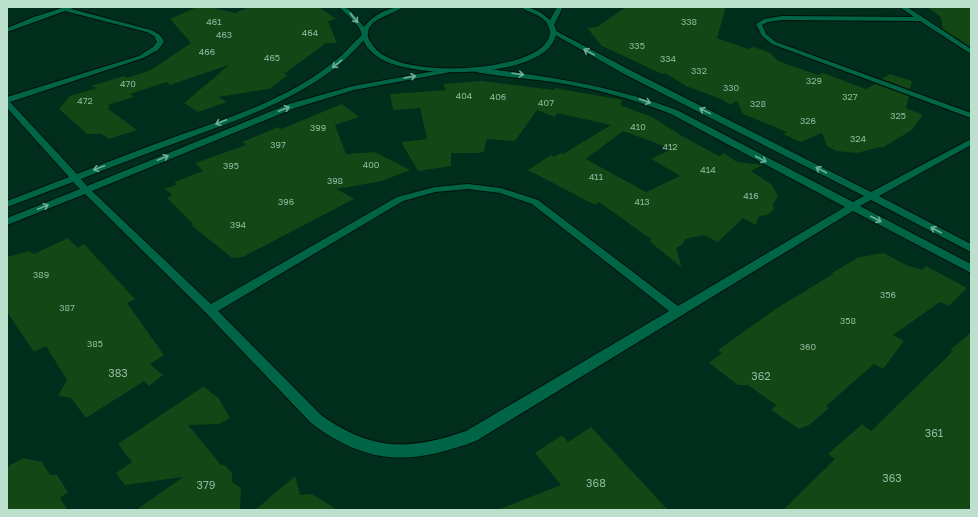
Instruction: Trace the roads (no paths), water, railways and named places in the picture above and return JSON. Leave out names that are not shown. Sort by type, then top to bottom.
[{"type":"street","points":[[7,30],[72,7]]},
{"type":"street","points":[[342,7],[348,11],[364,34],[367,46],[378,55],[396,63],[419,68],[446,71],[479,70],[505,66],[527,59],[542,51],[552,42],[554,32],[551,24],[540,14],[524,7]]},
{"type":"street","points":[[7,204],[213,125],[296,90],[333,68],[346,57],[364,34],[371,22],[400,7]]},
{"type":"street","points":[[551,24],[560,7]]},
{"type":"street","points":[[903,7],[971,52]]},
{"type":"street","points":[[64,9],[150,31],[160,37],[161,42],[158,47],[141,57],[7,101],[86,190],[210,310],[316,419],[332,432],[351,442],[374,449],[398,451],[430,449],[471,436],[852,207],[971,142]]},
{"type":"street","points":[[920,19],[782,18],[766,20],[759,24],[761,32],[765,37],[774,43],[971,116]]},
{"type":"street","points":[[554,32],[626,72],[782,150],[870,197],[971,248]]},
{"type":"street","points":[[479,70],[583,84],[621,93],[652,103],[674,112],[852,207],[971,268]]},
{"type":"street","points":[[7,222],[224,132],[322,96],[353,88],[446,71]]},
{"type":"street","points":[[210,310],[400,198],[432,189],[459,186],[499,189],[535,202],[678,312]]}]
